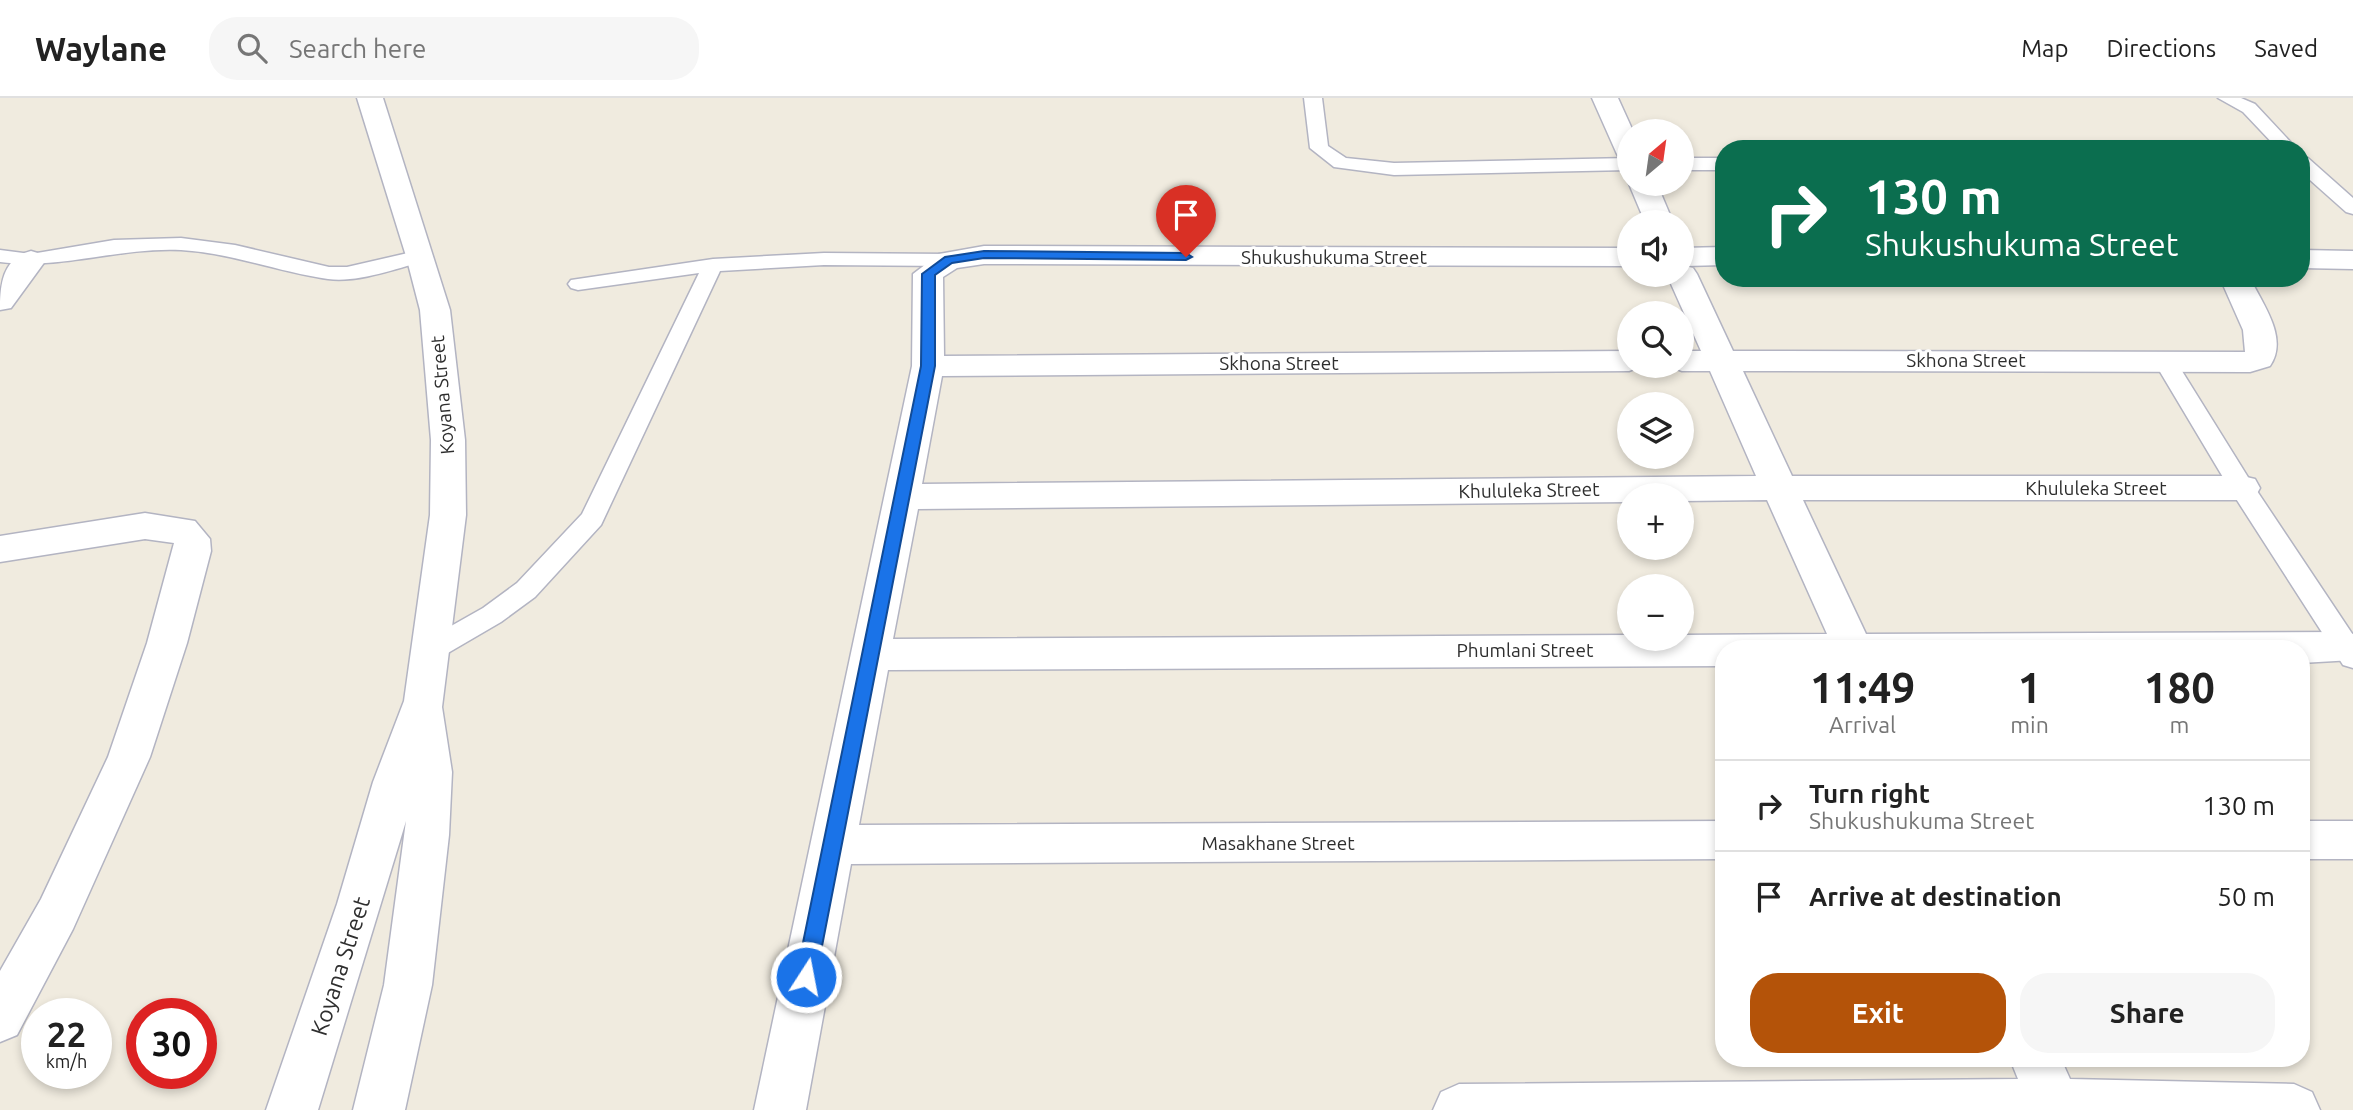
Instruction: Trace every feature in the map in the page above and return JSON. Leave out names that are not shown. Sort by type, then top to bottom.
[{"type":"street","name":"Koyana Street","points":[[292,1110],[356,916],[395,782],[424,701],[448,515],[448,440],[435,310],[421,256],[370,98]]},
{"type":"street","points":[[1605,98],[1617,125]]},
{"type":"street","name":"Shukushukuma Street","points":[[949,260],[984,255],[1617,257]]},
{"type":"street","points":[[1694,257],[1715,256]]},
{"type":"street","points":[[2310,259],[2353,260]]},
{"type":"street","points":[[0,301],[32,260]]},
{"type":"street","points":[[780,1110],[928,366],[928,274],[949,260]]},
{"type":"street","points":[[1688,287],[1848,640]]},
{"type":"street","name":"Skhona Street","points":[[1694,361],[2250,362],[2259,359],[2263,352],[2262,339],[2239,287]]},
{"type":"street","name":"Skhona Street","points":[[928,366],[1617,361]]},
{"type":"street","name":"Khululeka Street","points":[[900,497],[1778,488],[2242,488]]},
{"type":"street","points":[[0,549],[145,526],[182,530],[192,539],[192,551],[167,643],[129,757],[57,914],[0,1018]]},
{"type":"street","name":"Phumlani Street","points":[[872,655],[1715,649]]},
{"type":"street","name":"Phumlani Street","points":[[2310,652],[2349,652]]},
{"type":"street","name":"Koyana Street","points":[[379,1110],[408,985],[427,835],[431,772],[424,701]]},
{"type":"street","name":"Masakhane Street","points":[[832,845],[1715,840]]},
{"type":"street","points":[[2310,840],[2353,840]]},
{"type":"street","points":[[2039,1067],[2057,1107]]},
{"type":"street","points":[[1459,1110],[2057,1107],[2294,1110]]},
{"type":"lane","points":[[1313,98],[1319,148],[1341,163],[1394,169],[1617,164]]},
{"type":"lane","points":[[2227,98],[2249,108],[2279,140]]},
{"type":"lane","points":[[1694,164],[1715,164]]},
{"type":"lane","points":[[2310,172],[2353,208]]},
{"type":"lane","points":[[0,256],[32,260],[114,246],[181,244],[234,251],[316,271],[347,273],[421,256]]},
{"type":"lane","points":[[578,284],[713,265],[824,259],[949,260]]},
{"type":"lane","points":[[431,650],[492,615],[526,590],[592,519],[713,265]]},
{"type":"lane","points":[[2164,360],[2242,488],[2349,652]]},
{"type":"route","points":[[806,977],[928,366],[928,274],[949,260],[984,255],[1186,257]]}]
